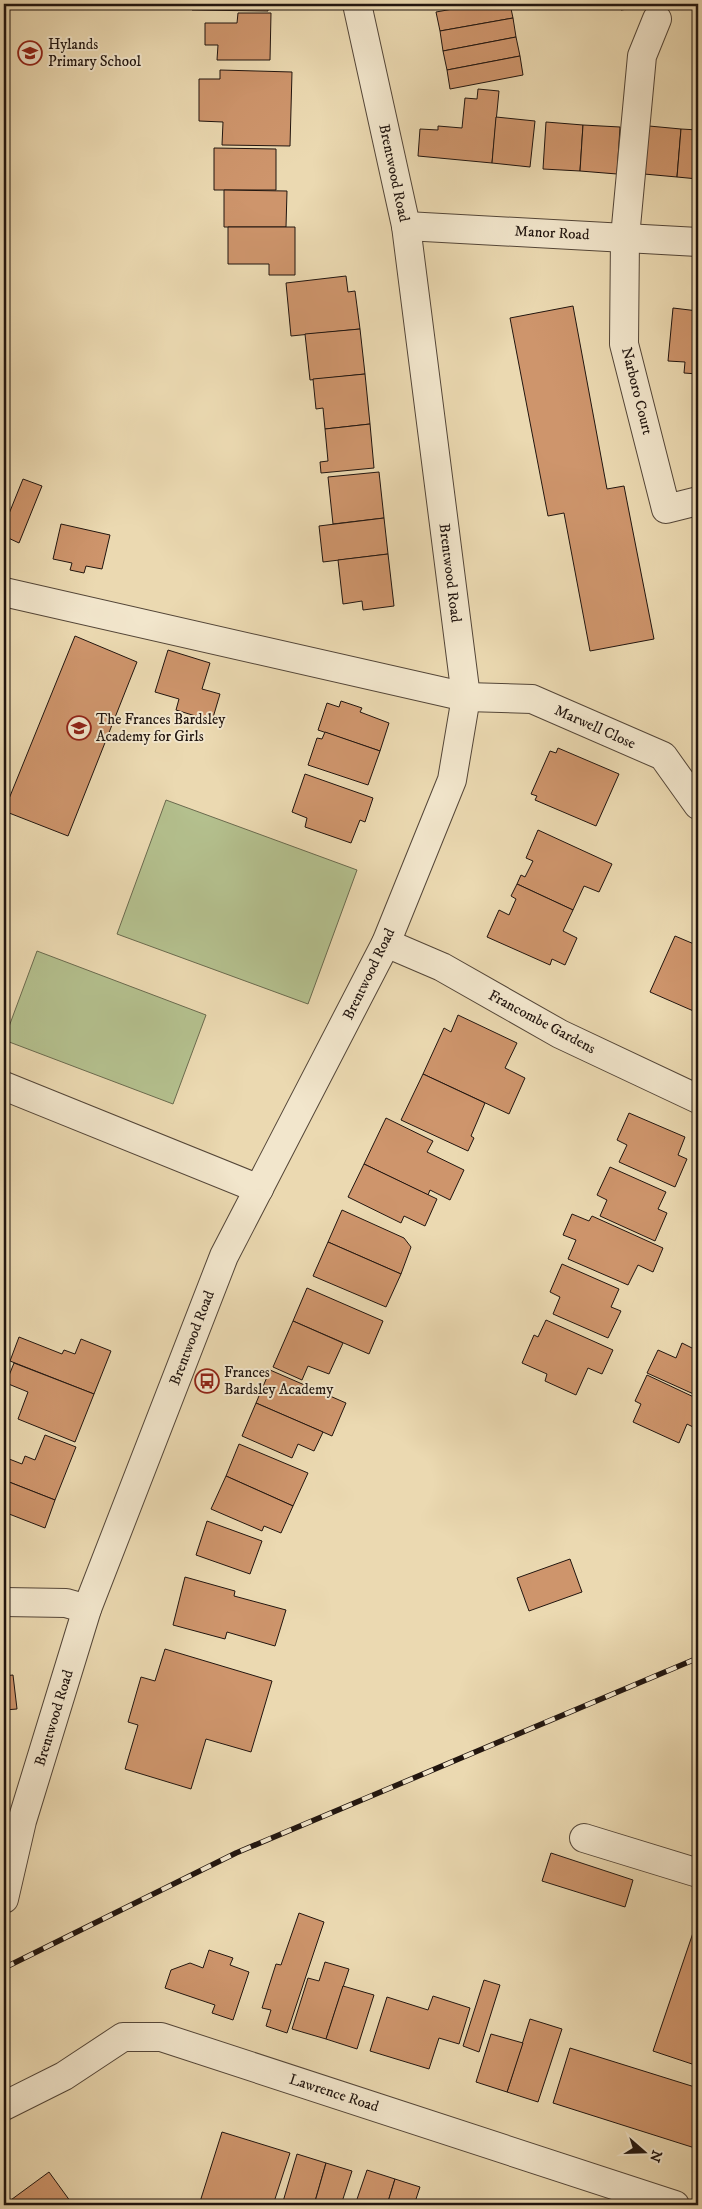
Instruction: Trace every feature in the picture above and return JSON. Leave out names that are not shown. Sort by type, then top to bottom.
[{"type":"street","name":"Brentwood Road","points":[[4,1899],[22,1821],[87,1609],[224,1256],[386,943],[452,780],[466,697],[406,226],[357,4]]},
{"type":"street","points":[[625,237],[642,56],[657,19]]},
{"type":"street","name":"Manor Road","points":[[406,226],[698,242]]},
{"type":"street","name":"Narboro Court","points":[[625,237],[624,344],[666,509],[698,501]]},
{"type":"street","name":"Marwell Close","points":[[4,592],[466,697],[532,700],[663,756],[698,805]]},
{"type":"street","name":"Francombe Gardens","points":[[386,943],[442,967],[560,1034],[698,1099]]},
{"type":"street","points":[[4,1086],[259,1189]]},
{"type":"street","points":[[4,1602],[66,1603],[87,1609]]},
{"type":"street","points":[[584,1838],[698,1873]]},
{"type":"street","name":"Lawrence Road","points":[[4,2106],[64,2076],[123,2037],[161,2036],[675,2205]]},
{"type":"green space","points":[[166,800],[357,870],[308,1004],[117,934]]},
{"type":"green space","points":[[37,951],[206,1015],[173,1104],[4,1040]]},
{"type":"building","points":[[192,4],[268,4],[268,11],[192,10]]},
{"type":"building","points":[[481,4],[510,4],[513,18],[440,31],[436,12]]},
{"type":"building","points":[[620,4],[660,4],[621,10]]},
{"type":"building","points":[[238,13],[271,13],[270,60],[217,60],[218,45],[205,45],[205,23],[237,23]]},
{"type":"building","points":[[513,18],[516,37],[443,51],[440,31]]},
{"type":"building","points":[[516,37],[520,56],[447,70],[443,51]]},
{"type":"building","points":[[520,56],[523,75],[450,89],[447,70]]},
{"type":"building","points":[[220,70],[292,72],[290,146],[222,145],[223,122],[199,121],[199,79],[220,79]]},
{"type":"building","points":[[478,89],[499,91],[492,163],[418,156],[420,129],[438,130],[438,126],[462,128],[465,98],[477,99]]},
{"type":"building","points":[[496,117],[535,121],[530,167],[492,163]]},
{"type":"building","points":[[546,122],[583,125],[580,171],[543,169]]},
{"type":"building","points":[[583,125],[620,127],[617,174],[580,171]]},
{"type":"building","points":[[649,126],[681,129],[677,177],[644,174]]},
{"type":"building","points":[[681,129],[698,130],[698,179],[677,177]]},
{"type":"building","points":[[214,148],[276,149],[276,190],[214,190]]},
{"type":"building","points":[[224,190],[287,191],[286,227],[224,227]]},
{"type":"building","points":[[228,227],[295,227],[295,275],[269,275],[269,264],[228,264]]},
{"type":"building","points":[[346,276],[348,292],[355,291],[360,329],[291,336],[286,283]]},
{"type":"building","points":[[573,306],[607,489],[624,486],[654,639],[590,651],[564,513],[548,516],[510,318]]},
{"type":"building","points":[[673,308],[698,311],[698,374],[684,373],[685,362],[668,361]]},
{"type":"building","points":[[360,329],[365,374],[310,380],[305,334]]},
{"type":"building","points":[[365,374],[370,424],[325,429],[323,408],[316,409],[313,379]]},
{"type":"building","points":[[370,424],[374,468],[321,473],[320,462],[328,461],[325,429]]},
{"type":"building","points":[[379,472],[384,518],[333,524],[328,477]]},
{"type":"building","points":[[23,479],[42,486],[19,543],[4,536],[4,526]]},
{"type":"building","points":[[384,518],[388,554],[323,562],[319,526]]},
{"type":"building","points":[[61,524],[110,535],[102,569],[86,566],[84,573],[70,570],[72,563],[53,559]]},
{"type":"building","points":[[388,554],[394,606],[363,610],[362,601],[343,604],[338,560]]},
{"type":"building","points":[[75,636],[137,662],[68,836],[4,811]]},
{"type":"building","points":[[168,650],[210,663],[202,689],[220,694],[212,721],[176,710],[179,699],[155,692]]},
{"type":"building","points":[[341,701],[362,708],[360,712],[389,723],[380,751],[318,730],[327,703],[339,707]]},
{"type":"building","points":[[325,732],[380,751],[368,785],[308,765],[317,738],[322,739]]},
{"type":"building","points":[[558,748],[619,774],[596,826],[535,800],[537,796],[531,794],[550,751],[556,753]]},
{"type":"building","points":[[305,774],[373,798],[365,822],[360,820],[351,843],[305,827],[307,818],[292,812]]},
{"type":"building","points":[[538,830],[612,864],[599,892],[584,886],[573,910],[517,884],[521,875],[525,877],[533,861],[526,858]]},
{"type":"building","points":[[517,884],[573,910],[563,931],[577,938],[565,965],[552,959],[550,965],[487,937],[499,910],[509,915],[516,899],[511,896]]},
{"type":"building","points":[[698,934],[698,1013],[650,992],[675,936],[694,944]]},
{"type":"building","points":[[458,1015],[517,1043],[505,1068],[525,1078],[509,1114],[423,1074],[444,1028],[451,1032]]},
{"type":"building","points":[[423,1074],[485,1103],[471,1136],[474,1138],[468,1151],[401,1120]]},
{"type":"building","points":[[629,1113],[685,1137],[678,1155],[687,1159],[675,1187],[619,1162],[627,1145],[617,1140]]},
{"type":"building","points":[[386,1118],[433,1141],[427,1152],[464,1170],[450,1200],[430,1190],[428,1195],[364,1164]]},
{"type":"building","points":[[364,1164],[437,1199],[425,1226],[404,1216],[401,1223],[348,1197]]},
{"type":"building","points":[[610,1167],[666,1192],[658,1209],[667,1213],[655,1241],[600,1216],[607,1200],[597,1195]]},
{"type":"building","points":[[342,1210],[404,1238],[411,1247],[401,1274],[328,1242]]},
{"type":"building","points":[[572,1214],[589,1221],[592,1216],[663,1248],[653,1272],[638,1265],[628,1285],[568,1259],[576,1240],[563,1235]]},
{"type":"building","points":[[328,1242],[401,1274],[386,1307],[313,1276]]},
{"type":"building","points":[[562,1264],[619,1289],[611,1307],[621,1311],[608,1338],[553,1314],[560,1297],[550,1292]]},
{"type":"building","points":[[307,1288],[383,1321],[369,1354],[293,1321]]},
{"type":"building","points":[[546,1320],[613,1350],[602,1374],[588,1368],[576,1395],[545,1381],[547,1374],[522,1363],[534,1335],[538,1337]]},
{"type":"building","points":[[293,1321],[343,1343],[329,1374],[308,1366],[302,1380],[273,1367]]},
{"type":"building","points":[[19,1337],[62,1354],[64,1350],[75,1354],[81,1339],[111,1351],[94,1394],[10,1361]]},
{"type":"building","points":[[682,1343],[698,1351],[698,1396],[647,1373],[658,1350],[676,1358]]},
{"type":"building","points":[[14,1363],[94,1394],[75,1442],[18,1419],[28,1392],[6,1383]]},
{"type":"building","points":[[270,1370],[346,1403],[332,1436],[256,1403]]},
{"type":"building","points":[[647,1375],[698,1399],[698,1421],[695,1428],[687,1424],[679,1443],[633,1422],[641,1404],[635,1401]]},
{"type":"building","points":[[256,1403],[323,1432],[314,1451],[298,1444],[292,1458],[242,1436]]},
{"type":"building","points":[[45,1435],[76,1447],[55,1500],[4,1480],[4,1457],[22,1464],[25,1456],[35,1460]]},
{"type":"building","points":[[239,1444],[308,1473],[293,1506],[226,1476]]},
{"type":"building","points":[[226,1476],[293,1506],[281,1533],[264,1526],[262,1531],[211,1509]]},
{"type":"building","points":[[4,1480],[55,1500],[45,1528],[4,1512]]},
{"type":"building","points":[[207,1521],[262,1541],[250,1574],[196,1555]]},
{"type":"building","points":[[570,1559],[582,1592],[529,1611],[517,1578]]},
{"type":"building","points":[[185,1577],[235,1591],[234,1596],[286,1610],[275,1646],[227,1632],[225,1639],[173,1625]]},
{"type":"building","points":[[165,1649],[272,1681],[251,1752],[206,1739],[191,1789],[125,1769],[138,1725],[128,1722],[141,1677],[155,1681]]},
{"type":"building","points":[[13,1675],[17,1709],[4,1710],[4,1676]]},
{"type":"building","points":[[551,1853],[633,1880],[625,1907],[542,1881]]},
{"type":"building","points":[[299,1913],[324,1922],[287,2033],[266,2026],[271,2010],[262,2008],[276,1964],[281,1965]]},
{"type":"building","points":[[698,1918],[698,2066],[653,2051]]},
{"type":"building","points":[[209,1950],[233,1958],[230,1965],[249,1972],[233,2020],[212,2013],[215,2005],[165,1988],[171,1970],[190,1963],[203,1968]]},
{"type":"building","points":[[325,1962],[349,1969],[326,2039],[292,2029],[308,1978],[319,1981]]},
{"type":"building","points":[[484,1980],[500,1985],[479,2052],[463,2046]]},
{"type":"building","points":[[343,1986],[374,1995],[357,2049],[326,2039]]},
{"type":"building","points":[[433,1996],[470,2008],[459,2044],[439,2038],[429,2069],[370,2051],[387,1997],[428,2010]]},
{"type":"building","points":[[530,2019],[562,2029],[538,2102],[507,2092]]},
{"type":"building","points":[[491,2034],[523,2043],[507,2092],[476,2082]]},
{"type":"building","points":[[570,2048],[698,2088],[698,2149],[553,2103]]},
{"type":"building","points":[[222,2132],[290,2153],[273,2205],[199,2205]]},
{"type":"building","points":[[297,2154],[326,2163],[314,2205],[282,2205]]},
{"type":"building","points":[[326,2163],[352,2171],[341,2205],[314,2205]]},
{"type":"building","points":[[367,2170],[395,2179],[387,2205],[355,2205]]},
{"type":"building","points":[[49,2172],[73,2205],[4,2205]]},
{"type":"building","points":[[395,2179],[420,2187],[414,2205],[387,2205]]},
{"type":"railway","points":[[4,1968],[236,1853],[698,1658]]},
{"type":"place","name":"Hylands Primary School","points":[[30,53]]},
{"type":"place","name":"The Frances Bardsley Academy for Girls","points":[[79,728]]},
{"type":"place","name":"Frances Bardsley Academy","points":[[207,1381]]}]
